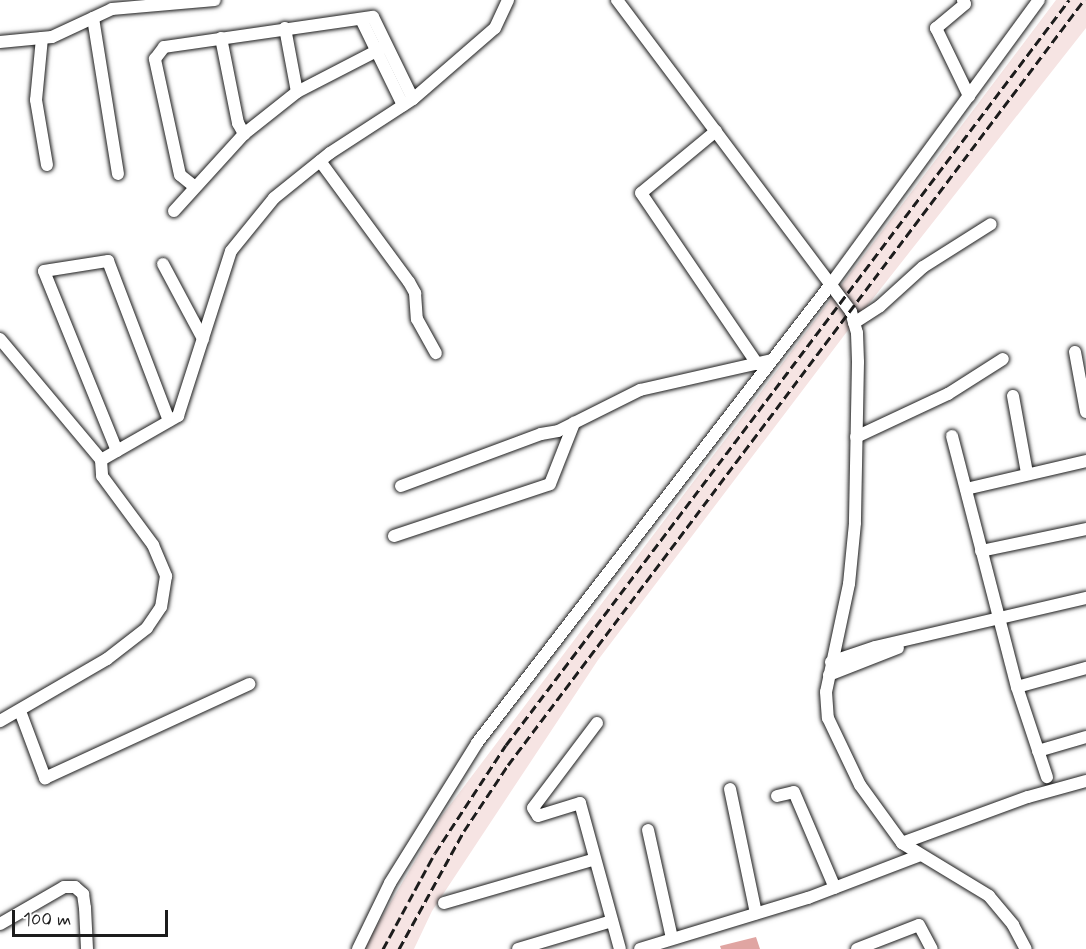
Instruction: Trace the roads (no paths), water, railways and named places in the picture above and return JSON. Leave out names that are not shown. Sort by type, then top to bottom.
[{"type":"street","points":[[0,42],[42,38],[93,18],[110,5],[215,0]]},
{"type":"street","points":[[101,460],[178,416],[231,251],[274,198],[320,160],[408,102],[495,28],[508,0]]},
{"type":"street","points":[[618,0],[851,312],[854,323],[855,523],[849,584],[829,675],[828,718],[860,785],[902,843],[918,856],[988,896],[1025,949]]},
{"type":"street","points":[[963,0],[964,4],[936,28],[969,96]]},
{"type":"street","points":[[358,949],[390,883],[477,743],[831,284],[1039,0]]},
{"type":"street","points":[[93,18],[118,174]]},
{"type":"street","points":[[195,187],[180,175],[155,59],[164,47],[367,18],[408,102]]},
{"type":"street","points":[[285,28],[297,92]]},
{"type":"street","points":[[42,38],[36,100],[47,165]]},
{"type":"street","points":[[221,39],[238,123],[244,134]]},
{"type":"street","points":[[174,211],[244,134],[297,92],[381,48]]},
{"type":"street","points":[[716,131],[641,193],[757,364]]},
{"type":"street","points":[[320,160],[409,282],[415,293],[417,319],[436,353]]},
{"type":"street","points":[[854,323],[880,306],[923,267],[990,224]]},
{"type":"street","points":[[117,451],[44,271],[108,261],[169,420]]},
{"type":"street","points":[[163,264],[203,339]]},
{"type":"street","points":[[0,339],[101,460],[102,476],[153,545],[166,576],[161,607],[147,628],[107,659],[0,721]]},
{"type":"street","points":[[1075,352],[1086,412]]},
{"type":"street","points":[[856,437],[948,394],[1003,359]]},
{"type":"street","points":[[401,486],[573,423],[640,390],[772,360]]},
{"type":"street","points":[[1012,396],[1027,473]]},
{"type":"street","points":[[394,536],[550,484],[573,423]]},
{"type":"street","points":[[952,436],[1017,687],[1047,777]]},
{"type":"street","points":[[966,489],[1086,461]]},
{"type":"street","points":[[981,551],[1086,529]]},
{"type":"street","points":[[831,662],[875,647],[918,639],[1086,598]]},
{"type":"street","points":[[829,675],[918,639]]},
{"type":"street","points":[[1017,687],[1086,668]]},
{"type":"street","points":[[20,711],[45,778],[249,684]]},
{"type":"street","points":[[597,723],[532,808],[538,816],[580,803],[620,949]]},
{"type":"street","points":[[1038,751],[1086,736]]},
{"type":"street","points":[[902,843],[1028,797],[1086,781]]},
{"type":"street","points":[[730,789],[756,913]]},
{"type":"street","points":[[777,796],[794,792],[835,888]]},
{"type":"street","points":[[648,830],[667,942]]},
{"type":"street","points":[[640,949],[835,888],[918,856]]},
{"type":"street","points":[[444,903],[595,859]]},
{"type":"street","points":[[0,924],[64,887],[75,887],[83,894],[87,949]]},
{"type":"street","points":[[518,949],[612,921]]},
{"type":"street","points":[[857,949],[919,925],[932,949]]},
{"type":"railway","points":[[383,949],[435,853],[506,745],[1069,0]]},
{"type":"railway","points":[[399,949],[464,831],[508,765],[1084,0]]}]
